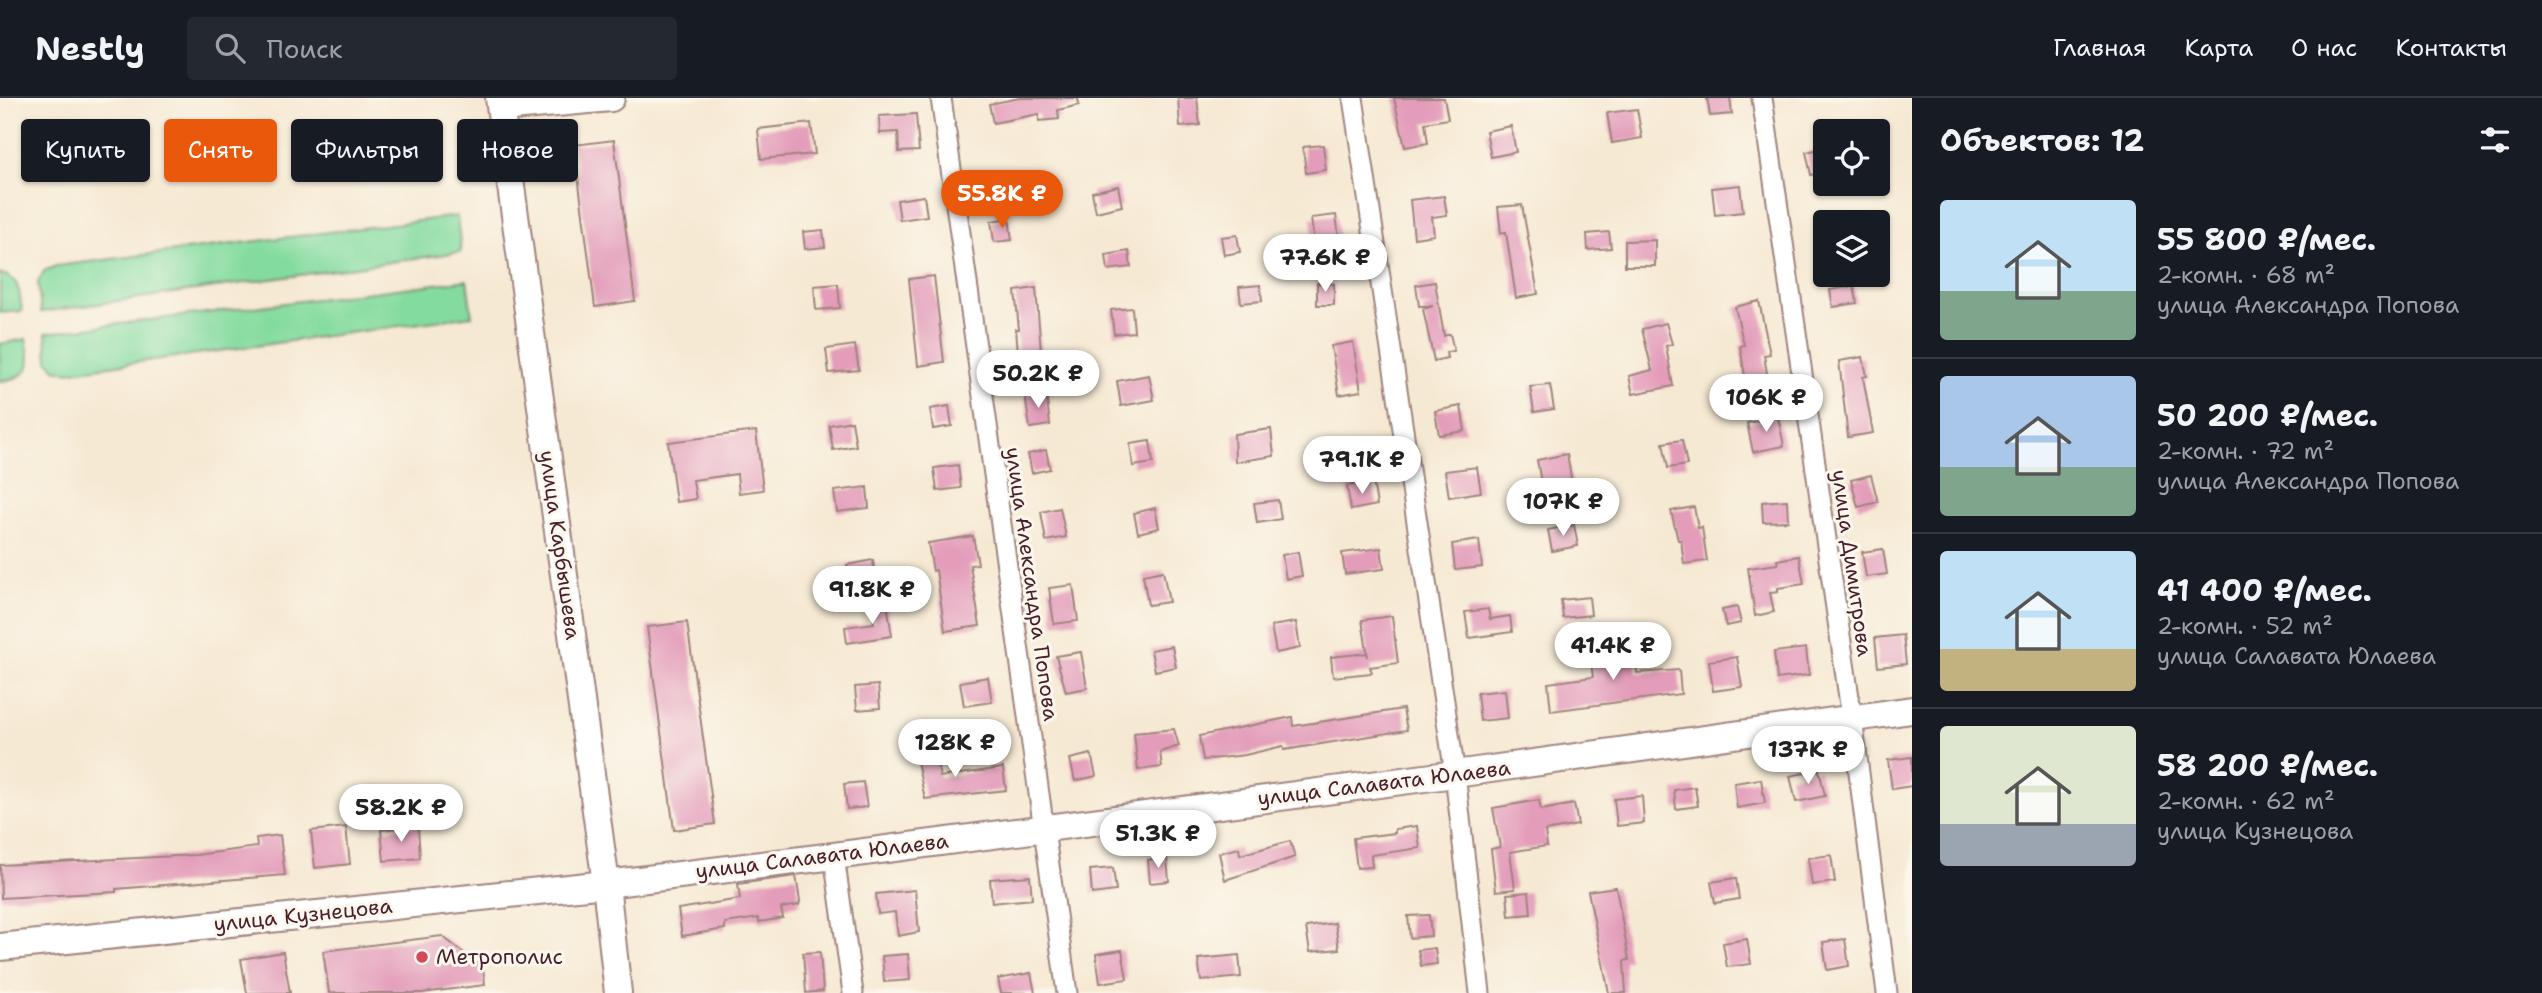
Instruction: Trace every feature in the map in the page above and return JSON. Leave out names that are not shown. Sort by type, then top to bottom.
[{"type":"street","points":[[500,103],[611,98]]},
{"type":"street","name":"улица Александра Попова","points":[[941,98],[1067,993]]},
{"type":"street","points":[[1353,98],[1455,774],[1480,993]]},
{"type":"street","name":"улица Димитрова","points":[[1762,98],[1852,718],[1887,993]]},
{"type":"street","name":"улица Карбышева","points":[[500,103],[606,884],[618,993]]},
{"type":"street","name":"улица Салавата Юлаева","points":[[606,884],[1455,774],[1912,710]]},
{"type":"street","points":[[835,856],[853,993]]},
{"type":"street","name":"улица Кузнецова","points":[[0,947],[606,884]]},
{"type":"green space","points":[[457,216],[461,252],[41,312],[38,282],[44,271],[56,266]]},
{"type":"green space","points":[[0,274],[15,282],[22,311],[0,313]]},
{"type":"green space","points":[[467,280],[472,316],[66,372],[55,369],[48,360],[46,333]]},
{"type":"green space","points":[[26,339],[29,357],[27,369],[18,377],[0,381],[0,344]]},
{"type":"building","points":[[1020,98],[1078,98],[1079,105],[1058,110],[1059,119],[1039,121],[1039,114],[993,123],[989,104]]},
{"type":"building","points":[[1178,98],[1197,98],[1200,125],[1180,127]]},
{"type":"building","points":[[1394,98],[1444,98],[1448,119],[1425,123],[1428,143],[1405,147]]},
{"type":"building","points":[[1707,98],[1730,98],[1732,114],[1710,116]]},
{"type":"building","points":[[1637,109],[1642,138],[1612,143],[1607,113]]},
{"type":"building","points":[[916,114],[919,151],[899,152],[898,132],[880,133],[879,116]]},
{"type":"building","points":[[811,123],[815,154],[761,159],[758,129]]},
{"type":"building","points":[[1511,126],[1516,152],[1491,157],[1486,131]]},
{"type":"building","points":[[614,140],[635,301],[595,307],[578,176],[578,144]]},
{"type":"building","points":[[1323,145],[1326,170],[1306,173],[1303,147]]},
{"type":"building","points":[[1813,151],[1813,175],[1811,175],[1806,152]]},
{"type":"building","points":[[1019,180],[1024,203],[1000,209],[995,186]]},
{"type":"building","points":[[1740,185],[1743,212],[1715,215],[1712,188]]},
{"type":"building","points":[[1118,186],[1122,206],[1096,212],[1092,192]]},
{"type":"building","points":[[924,196],[927,216],[900,220],[897,200]]},
{"type":"building","points":[[1444,196],[1447,215],[1432,217],[1434,235],[1414,238],[1410,200]]},
{"type":"building","points":[[1522,205],[1538,294],[1516,298],[1506,232],[1501,233],[1498,207]]},
{"type":"building","points":[[1336,215],[1339,238],[1314,242],[1311,218]]},
{"type":"building","points":[[1009,218],[1012,240],[994,242],[991,221]]},
{"type":"building","points":[[823,230],[825,247],[805,249],[803,232]]},
{"type":"building","points":[[1609,232],[1611,248],[1588,250],[1587,234]]},
{"type":"building","points":[[1237,235],[1240,252],[1224,255],[1221,237]]},
{"type":"building","points":[[1655,240],[1655,266],[1625,266],[1625,241]]},
{"type":"building","points":[[1129,251],[1131,267],[1108,270],[1106,255]]},
{"type":"building","points":[[934,276],[944,362],[918,366],[909,279]]},
{"type":"building","points":[[1435,282],[1444,336],[1450,334],[1454,351],[1446,352],[1447,358],[1434,361],[1423,309],[1433,306],[1419,306],[1416,285]]},
{"type":"building","points":[[1317,283],[1334,284],[1334,305],[1317,305]]},
{"type":"building","points":[[838,284],[840,308],[816,310],[814,286]]},
{"type":"building","points":[[1260,285],[1262,301],[1241,303],[1239,287]]},
{"type":"building","points":[[1854,287],[1857,303],[1833,307],[1830,290]]},
{"type":"building","points":[[1036,288],[1041,351],[1018,352],[1016,329],[1019,329],[1015,291]]},
{"type":"building","points":[[1759,301],[1770,354],[1764,355],[1769,386],[1747,389],[1740,346],[1744,345],[1735,307]]},
{"type":"building","points":[[1132,308],[1134,332],[1114,334],[1111,310]]},
{"type":"building","points":[[1666,323],[1672,344],[1666,346],[1673,386],[1633,394],[1629,376],[1652,370],[1642,329]]},
{"type":"building","points":[[1353,342],[1361,391],[1339,395],[1331,346]]},
{"type":"building","points":[[855,345],[859,370],[829,373],[826,349]]},
{"type":"building","points":[[1863,357],[1867,376],[1863,377],[1873,433],[1848,437],[1839,361]]},
{"type":"building","points":[[1149,375],[1154,400],[1121,406],[1117,381]]},
{"type":"building","points":[[1550,385],[1554,409],[1534,412],[1530,387]]},
{"type":"building","points":[[1046,392],[1050,425],[1030,428],[1025,395]]},
{"type":"building","points":[[949,406],[952,426],[933,429],[930,409]]},
{"type":"building","points":[[1461,406],[1465,431],[1439,435],[1435,411]]},
{"type":"building","points":[[1778,417],[1784,446],[1753,452],[1747,423]]},
{"type":"building","points":[[852,421],[856,446],[833,450],[829,425]]},
{"type":"building","points":[[1271,429],[1274,456],[1235,462],[1234,434]]},
{"type":"building","points":[[756,431],[763,490],[739,493],[737,474],[693,480],[696,499],[676,502],[668,442]]},
{"type":"building","points":[[1682,440],[1687,465],[1668,468],[1663,443]]},
{"type":"building","points":[[1150,441],[1153,463],[1133,466],[1130,444]]},
{"type":"building","points":[[1046,450],[1050,469],[1032,473],[1028,454]]},
{"type":"building","points":[[1567,454],[1572,483],[1542,488],[1537,460]]},
{"type":"building","points":[[958,465],[961,488],[937,491],[934,468]]},
{"type":"building","points":[[1477,467],[1481,492],[1449,497],[1445,471]]},
{"type":"building","points":[[1871,475],[1878,502],[1858,507],[1851,480]]},
{"type":"building","points":[[1373,481],[1377,505],[1351,510],[1347,486]]},
{"type":"building","points":[[867,487],[869,508],[837,512],[834,491]]},
{"type":"building","points":[[1278,500],[1281,519],[1257,523],[1254,503]]},
{"type":"building","points":[[1787,500],[1788,521],[1763,522],[1762,502]]},
{"type":"building","points":[[1694,507],[1698,528],[1702,527],[1707,561],[1684,564],[1681,540],[1678,540],[1671,511]]},
{"type":"building","points":[[1060,508],[1066,537],[1046,541],[1041,512]]},
{"type":"building","points":[[1155,508],[1159,528],[1138,533],[1134,513]]},
{"type":"building","points":[[1574,525],[1578,546],[1552,551],[1548,530]]},
{"type":"building","points":[[973,536],[978,564],[970,565],[980,626],[945,631],[936,570],[933,571],[928,543]]},
{"type":"building","points":[[1479,540],[1482,567],[1455,570],[1452,544]]},
{"type":"building","points":[[1381,548],[1384,569],[1345,574],[1342,553]]},
{"type":"building","points":[[1883,549],[1887,574],[1866,577],[1862,552]]},
{"type":"building","points":[[1298,552],[1302,576],[1286,579],[1282,555]]},
{"type":"building","points":[[1799,556],[1804,584],[1778,588],[1778,592],[1770,593],[1774,612],[1755,616],[1748,568],[1778,564],[1777,560]]},
{"type":"building","points":[[873,560],[875,576],[850,580],[847,565]]},
{"type":"building","points":[[1163,571],[1169,602],[1148,605],[1143,575]]},
{"type":"building","points":[[1073,585],[1078,621],[1054,624],[1049,588]]},
{"type":"building","points":[[1589,597],[1591,615],[1563,618],[1561,600]]},
{"type":"building","points":[[887,603],[892,636],[847,643],[845,627],[874,623],[871,605]]},
{"type":"building","points":[[1737,607],[1741,623],[1726,626],[1722,610]]},
{"type":"building","points":[[1488,609],[1490,619],[1510,616],[1512,632],[1469,638],[1465,612]]},
{"type":"building","points":[[1392,616],[1398,663],[1370,667],[1372,673],[1333,677],[1331,657],[1367,653],[1368,657],[1362,620]]},
{"type":"building","points":[[687,622],[715,824],[674,830],[647,627]]},
{"type":"building","points":[[1296,622],[1300,648],[1276,653],[1271,626]]},
{"type":"building","points":[[1903,635],[1906,664],[1878,667],[1875,638]]},
{"type":"building","points":[[1634,644],[1637,673],[1679,670],[1681,694],[1551,711],[1548,683],[1593,677],[1589,649]]},
{"type":"building","points":[[1172,646],[1176,667],[1155,671],[1151,650]]},
{"type":"building","points":[[1806,648],[1809,675],[1777,679],[1774,652]]},
{"type":"building","points":[[1081,652],[1087,688],[1066,692],[1056,656]]},
{"type":"building","points":[[1737,657],[1742,687],[1713,691],[1709,661]]},
{"type":"building","points":[[988,677],[992,702],[964,706],[960,682]]},
{"type":"building","points":[[878,685],[880,708],[857,710],[855,687]]},
{"type":"building","points":[[1505,690],[1508,718],[1480,721],[1477,693]]},
{"type":"building","points":[[1403,709],[1407,730],[1284,750],[1283,746],[1245,755],[1203,760],[1199,736],[1292,717],[1293,726]]},
{"type":"building","points":[[1174,729],[1179,746],[1160,752],[1162,767],[1138,770],[1134,733]]},
{"type":"building","points":[[934,748],[940,777],[1003,768],[1006,790],[925,799],[915,752]]},
{"type":"building","points":[[1091,754],[1096,776],[1075,781],[1070,759]]},
{"type":"building","points":[[1912,757],[1912,786],[1892,789],[1888,760]]},
{"type":"building","points":[[1819,770],[1825,796],[1796,802],[1790,776]]},
{"type":"building","points":[[1761,779],[1765,803],[1737,808],[1734,783]]},
{"type":"building","points":[[863,782],[867,807],[847,809],[844,784]]},
{"type":"building","points":[[1695,787],[1698,806],[1676,809],[1674,790]]},
{"type":"building","points":[[1642,796],[1644,823],[1617,826],[1614,799]]},
{"type":"building","points":[[1539,800],[1541,810],[1574,804],[1578,825],[1545,831],[1547,846],[1510,852],[1515,889],[1496,891],[1491,849],[1500,847],[1493,808]]},
{"type":"building","points":[[418,826],[420,858],[384,861],[381,830]]},
{"type":"building","points":[[1417,826],[1420,848],[1371,855],[1372,867],[1357,868],[1353,838],[1395,833],[1395,829]]},
{"type":"building","points":[[346,827],[350,864],[315,868],[311,831]]},
{"type":"building","points":[[280,835],[285,875],[116,889],[116,892],[1,898],[0,865],[196,855],[257,847],[256,838]]},
{"type":"building","points":[[1290,841],[1295,857],[1225,880],[1219,853],[1239,848],[1240,855]]},
{"type":"building","points":[[1831,855],[1835,882],[1812,885],[1808,858]]},
{"type":"building","points":[[1167,858],[1169,881],[1150,883],[1148,860]]},
{"type":"building","points":[[1113,868],[1116,891],[1092,894],[1090,870]]},
{"type":"building","points":[[796,876],[799,905],[781,908],[783,918],[759,922],[758,918],[725,923],[725,929],[682,936],[678,909],[740,899],[738,884]]},
{"type":"building","points":[[1030,876],[1032,899],[992,903],[990,879]]},
{"type":"building","points":[[1736,878],[1739,899],[1715,903],[1711,882]]},
{"type":"building","points":[[1616,887],[1629,960],[1624,961],[1626,993],[1609,993],[1588,891]]},
{"type":"building","points":[[915,890],[919,932],[898,936],[895,912],[878,914],[876,894]]},
{"type":"building","points":[[1529,892],[1531,914],[1509,916],[1507,894]]},
{"type":"building","points":[[1429,915],[1431,936],[1410,938],[1408,916]]},
{"type":"building","points":[[1335,923],[1339,949],[1310,952],[1306,927]]},
{"type":"building","points":[[442,936],[483,968],[485,985],[422,993],[329,993],[323,951]]},
{"type":"building","points":[[1747,939],[1751,964],[1727,967],[1723,943]]},
{"type":"building","points":[[1845,939],[1849,966],[1827,970],[1823,942]]},
{"type":"building","points":[[1435,948],[1437,964],[1421,966],[1418,950]]},
{"type":"building","points":[[1122,950],[1127,979],[1100,983],[1096,954]]},
{"type":"building","points":[[283,952],[290,993],[247,993],[241,959]]},
{"type":"building","points":[[820,952],[823,991],[806,993],[803,953]]},
{"type":"building","points":[[908,954],[910,980],[884,982],[882,956]]},
{"type":"building","points":[[1239,955],[1241,977],[1201,981],[1198,959]]},
{"type":"building","points":[[1031,973],[1035,993],[1001,993],[998,979]]},
{"type":"place","name":"Метрополис","points":[[422,957]]}]
